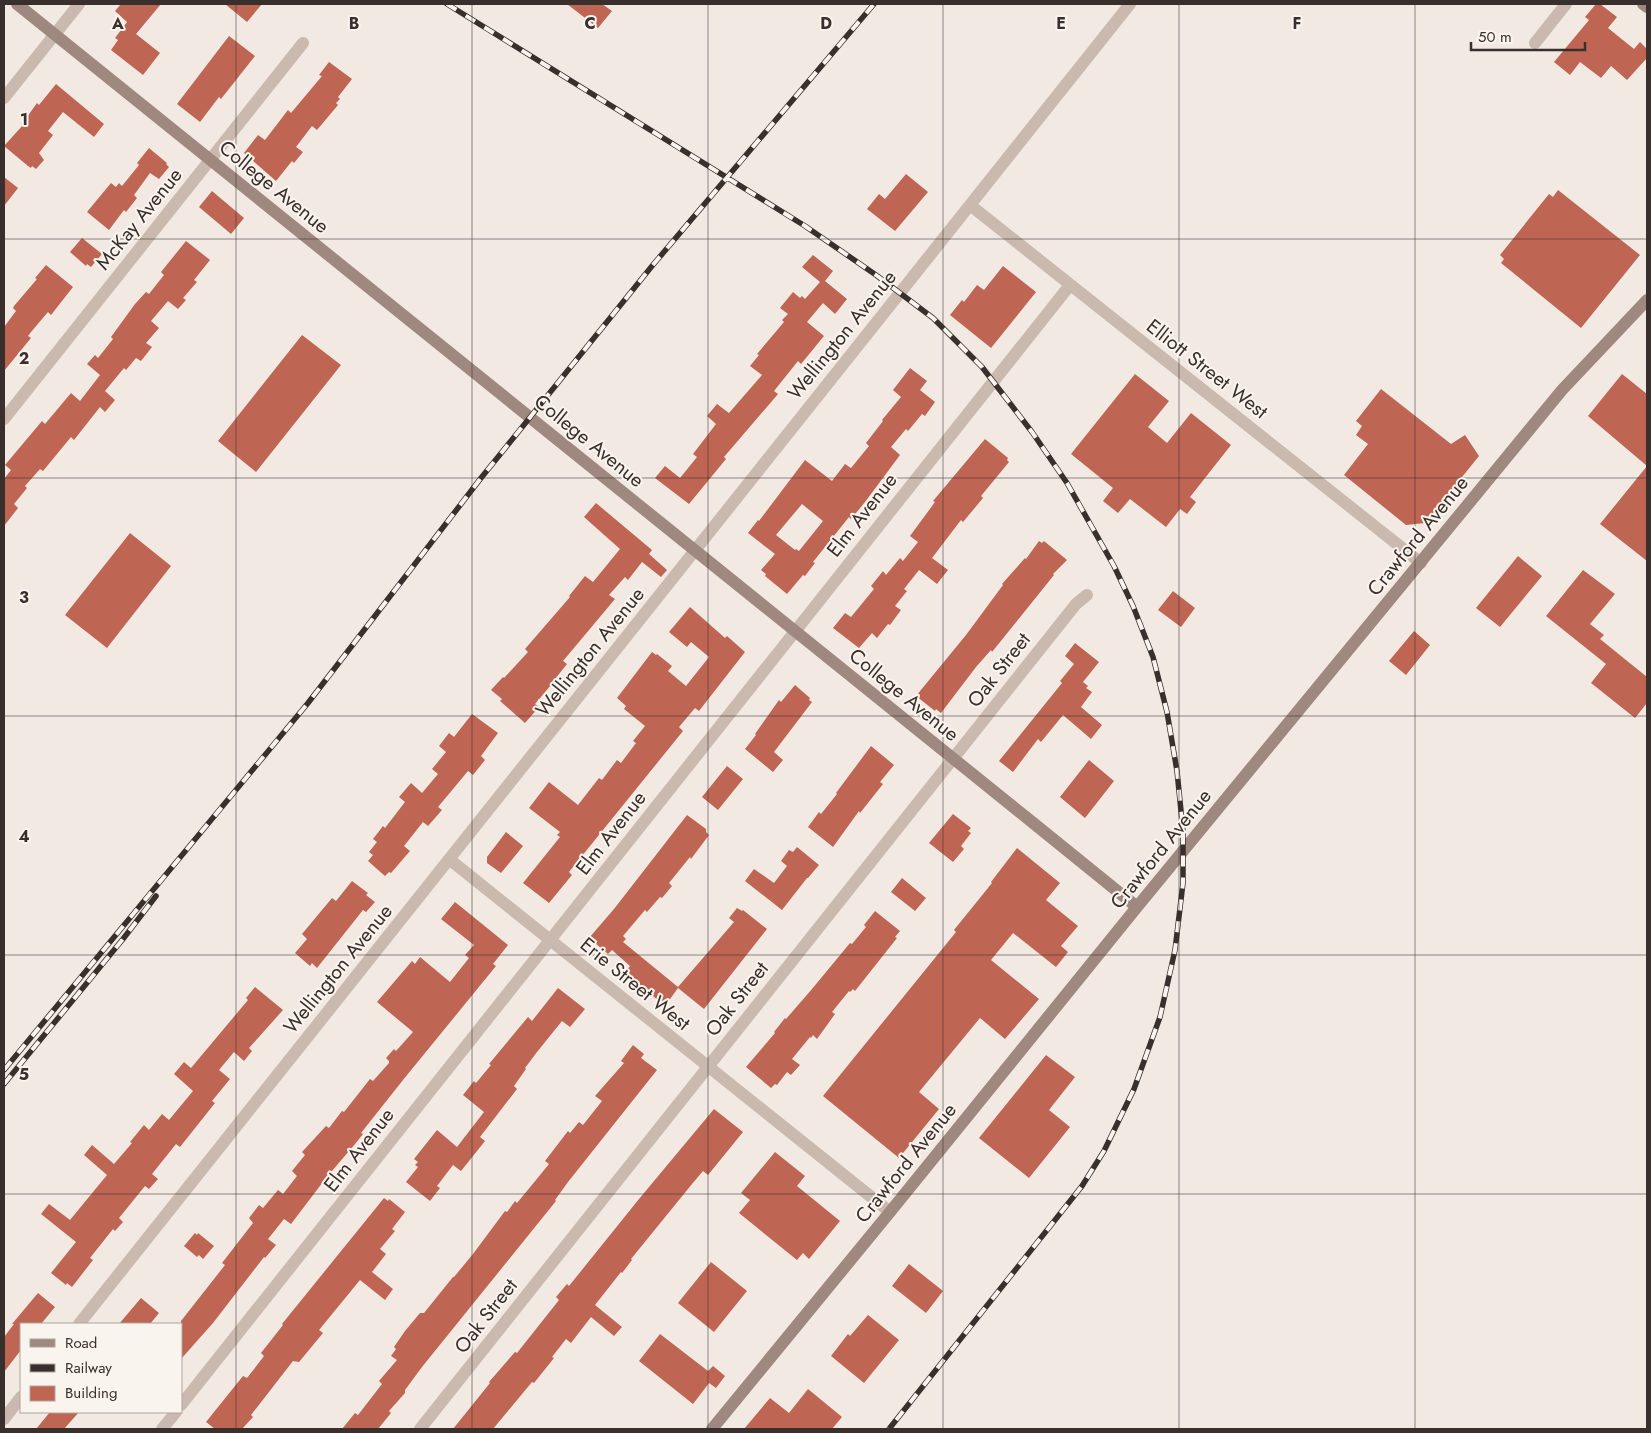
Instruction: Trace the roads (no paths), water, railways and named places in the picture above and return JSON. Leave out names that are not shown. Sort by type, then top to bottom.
[{"type":"street","name":"College Avenue","points":[[17,4],[1137,907]]},
{"type":"street","points":[[4,98],[79,4]]},
{"type":"street","name":"Wellington Avenue","points":[[80,1323],[1130,4]]},
{"type":"street","points":[[1535,43],[1566,4]]},
{"type":"street","points":[[1643,4],[1647,7]]},
{"type":"street","name":"McKay Avenue","points":[[4,419],[303,43]]},
{"type":"street","name":"Elliott Street West","points":[[970,205],[1421,563]]},
{"type":"street","name":"Elm Avenue","points":[[182,1404],[1070,285]]},
{"type":"street","name":"Crawford Avenue","points":[[712,1429],[1137,907],[1562,390],[1647,300]]},
{"type":"street","name":"Oak Street","points":[[420,1429],[1076,604],[1087,595]]},
{"type":"street","name":"Erie Street West","points":[[449,859],[890,1212]]},
{"type":"street","points":[[4,1419],[20,1398]]},
{"type":"street","points":[[162,1429],[175,1413]]},
{"type":"railway","points":[[447,4],[805,226],[876,275],[933,318],[982,367],[1032,432],[1067,483],[1114,566],[1133,606],[1153,657],[1167,712],[1177,771],[1183,831],[1183,883],[1175,950],[1160,1017],[1134,1089],[1104,1151],[1082,1186],[889,1429]]},
{"type":"railway","points":[[4,1070],[308,703],[481,478],[652,266],[874,4]]},
{"type":"railway","points":[[4,1084],[156,896]]}]
